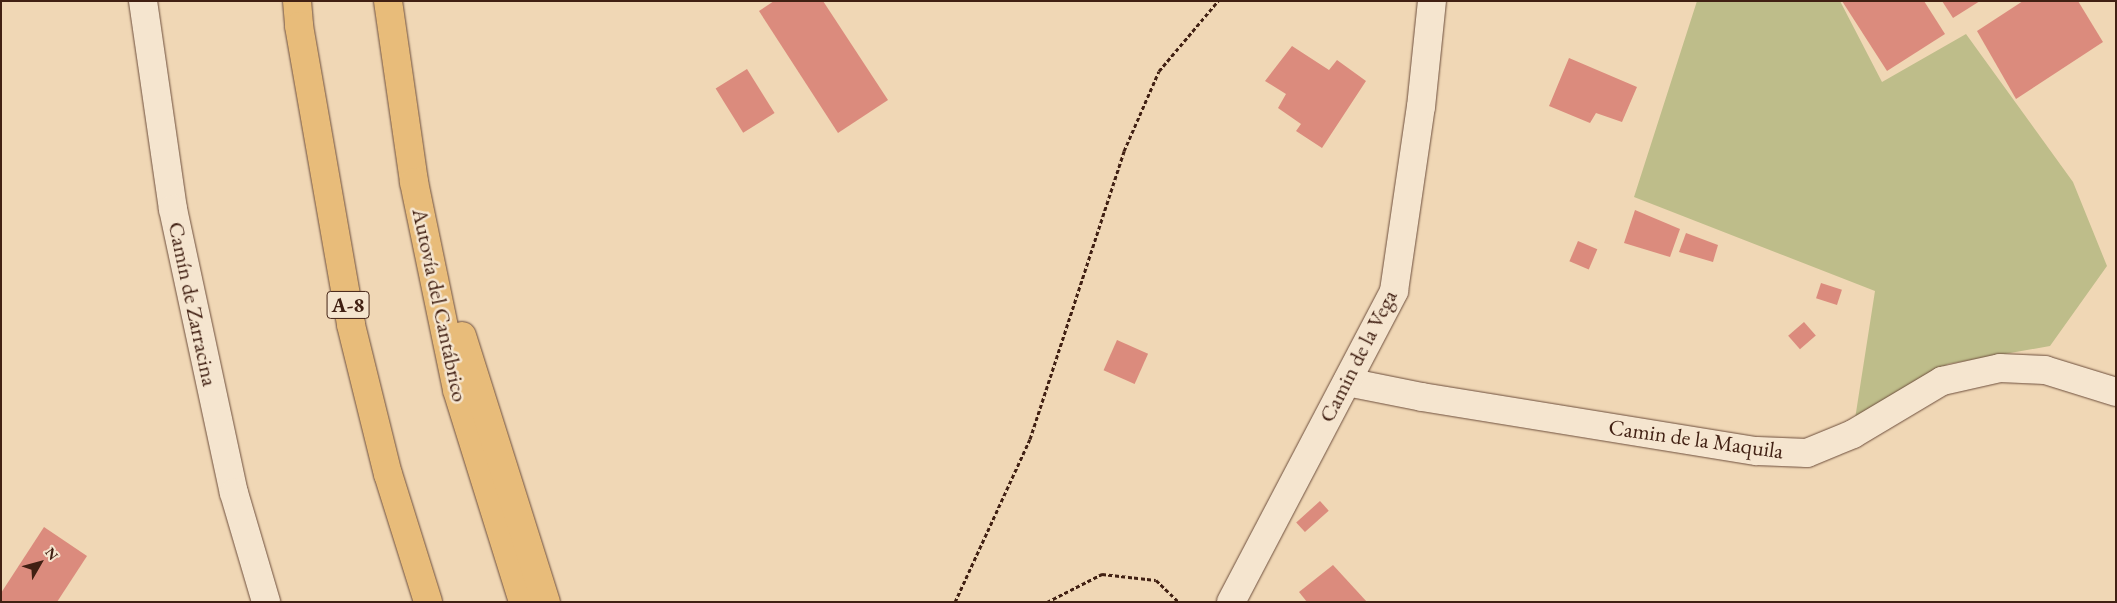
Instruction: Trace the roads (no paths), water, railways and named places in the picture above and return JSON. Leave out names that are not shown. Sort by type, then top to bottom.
[{"type":"highway","name":"A-8","points":[[297,1],[299,26],[351,325],[388,474],[428,602]]},
{"type":"highway","name":"Autovía del Cantábrico","points":[[388,1],[414,182],[458,390],[522,602]]},
{"type":"highway","points":[[414,182],[546,602]]},
{"type":"street","name":"Camín de Zarracina","points":[[142,1],[173,209],[234,493],[266,602]]},
{"type":"street","name":"Camin de la Vega","points":[[1231,602],[1394,291],[1421,107],[1432,1]]},
{"type":"street","name":"Camin de la Maquila","points":[[1347,382],[1422,397],[1748,450],[1806,453],[1853,434],[1942,381],[2000,368],[2045,370],[2116,392]]}]
